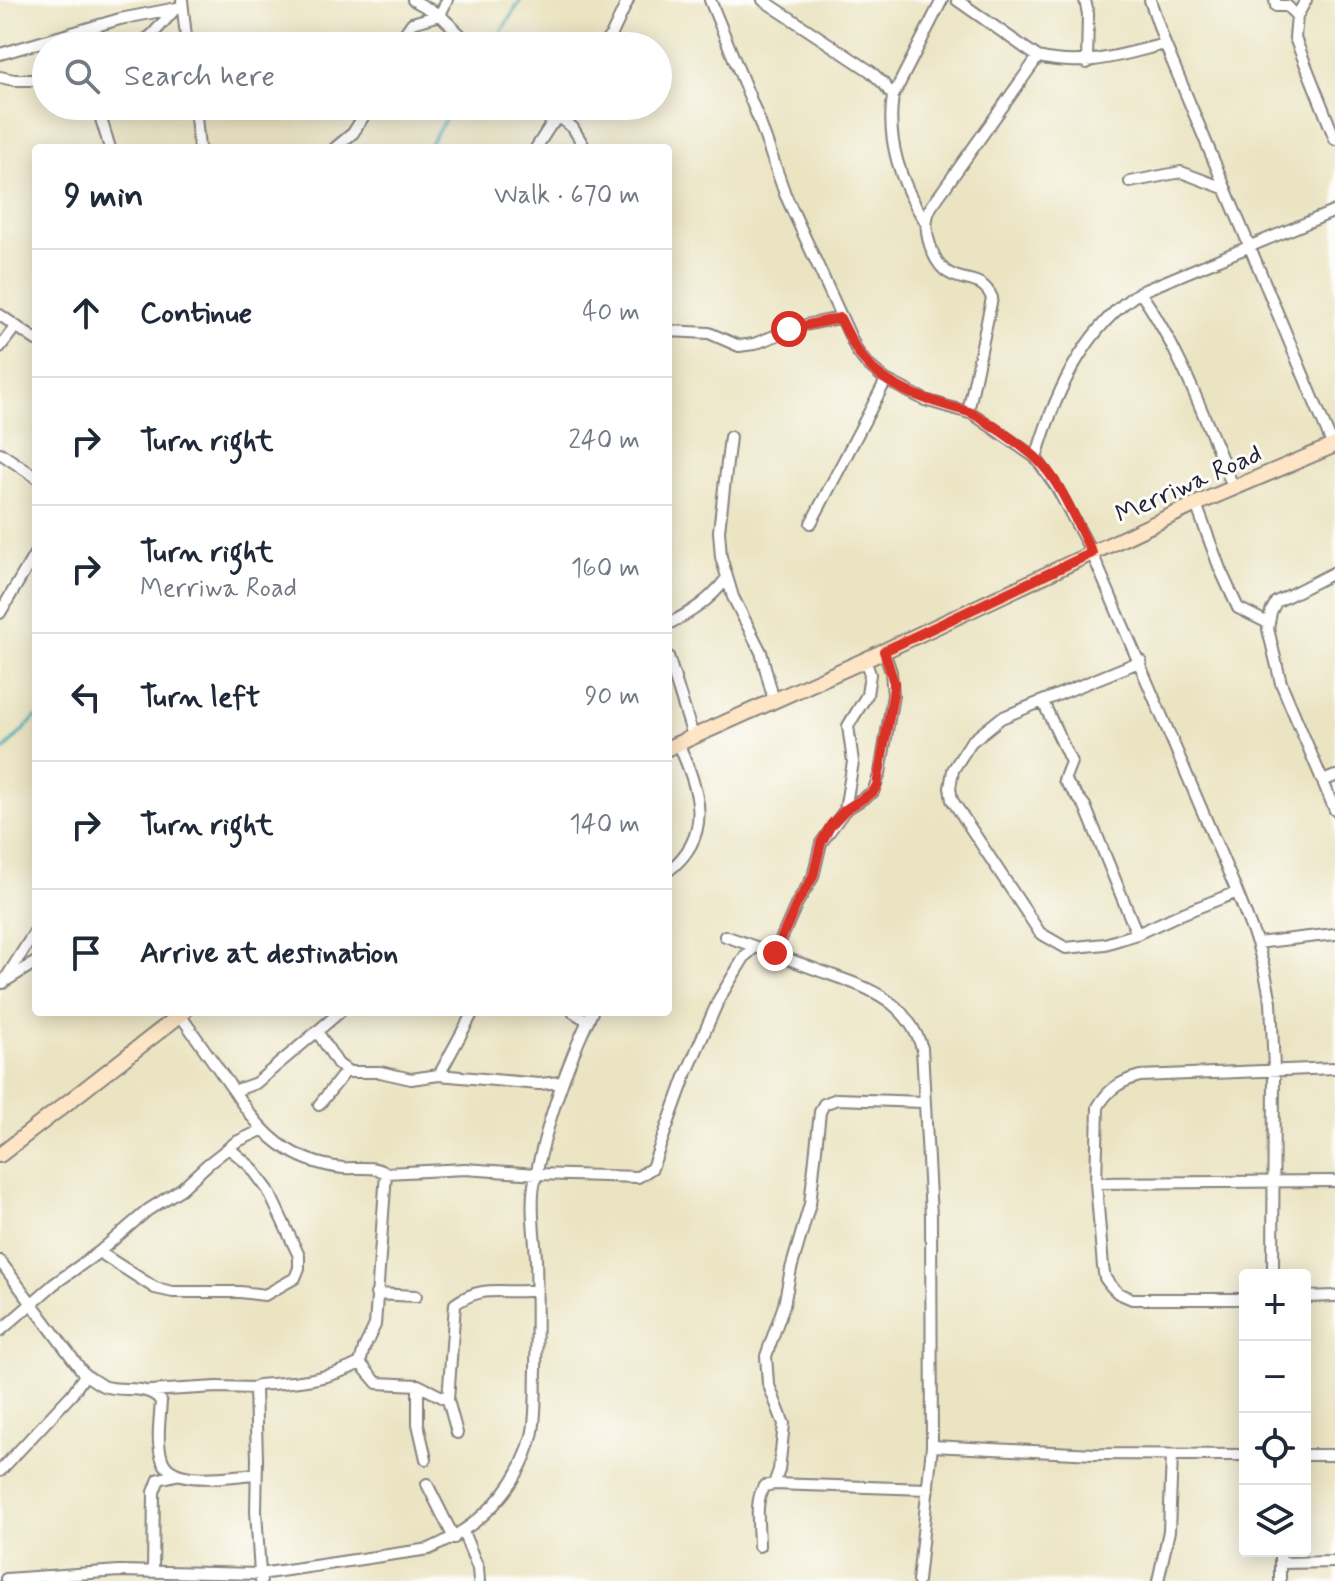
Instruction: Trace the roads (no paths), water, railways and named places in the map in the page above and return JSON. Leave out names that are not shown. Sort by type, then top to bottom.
[{"type":"street","points":[[413,0],[440,15],[458,32]]},
{"type":"street","points":[[406,32],[412,23],[440,15],[447,0]]},
{"type":"street","points":[[613,32],[628,0]]},
{"type":"street","points":[[710,0],[759,120],[785,194],[857,351],[886,380],[925,400],[968,412],[1036,458],[1057,488],[1092,553],[1141,661],[1257,943],[1271,1002],[1274,1069],[1273,1269]]},
{"type":"street","points":[[763,0],[870,71],[893,96]]},
{"type":"street","points":[[942,0],[893,96],[890,128],[894,151],[909,193],[925,221],[932,251],[941,269],[984,286],[992,298],[968,412]]},
{"type":"street","points":[[957,0],[1038,57],[1087,63],[1165,44]]},
{"type":"street","points":[[1085,0],[1088,14],[1087,63]]},
{"type":"street","points":[[1275,0],[1276,6],[1287,6],[1297,16]]},
{"type":"street","points":[[1306,0],[1297,16],[1295,34],[1300,55],[1335,139]]},
{"type":"street","points":[[1152,1],[1165,44],[1334,445]]},
{"type":"street","points":[[155,32],[180,5]]},
{"type":"street","points":[[180,5],[185,32]]},
{"type":"street","points":[[75,32],[180,5]]},
{"type":"street","points":[[0,54],[32,45]]},
{"type":"street","points":[[925,221],[931,207],[1038,57]]},
{"type":"street","points":[[0,77],[32,80]]},
{"type":"street","points":[[101,120],[109,144]]},
{"type":"street","points":[[196,120],[199,144]]},
{"type":"street","points":[[340,144],[353,133],[361,120]]},
{"type":"street","points":[[539,144],[557,120]]},
{"type":"street","points":[[564,120],[573,128],[583,144]]},
{"type":"street","points":[[1130,182],[1168,172],[1181,172],[1226,189]]},
{"type":"street","points":[[1036,458],[1053,408],[1073,367],[1105,319],[1140,292],[1335,211]]},
{"type":"street","points":[[1140,292],[1161,322],[1167,340],[1181,363],[1234,489]]},
{"type":"street","points":[[0,315],[32,337]]},
{"type":"street","points":[[672,331],[709,333],[739,346],[754,344],[800,326],[840,318]]},
{"type":"street","points":[[0,347],[16,326]]},
{"type":"street","points":[[811,523],[886,380]]},
{"type":"street","points":[[730,437],[719,531],[726,579],[761,652],[774,701]]},
{"type":"street","name":"Merriwa Road","points":[[673,746],[865,660],[1196,504],[1334,445]]},
{"type":"street","points":[[0,453],[32,474]]},
{"type":"street","points":[[1196,504],[1238,608],[1268,623]]},
{"type":"street","points":[[0,613],[32,559]]},
{"type":"street","points":[[1335,572],[1276,602],[1268,623],[1281,683],[1335,810]]},
{"type":"street","points":[[672,622],[707,601],[726,579]]},
{"type":"street","points":[[775,953],[797,903],[813,877],[821,843],[845,810],[873,792],[880,773],[894,683],[884,651]]},
{"type":"street","points":[[845,810],[853,762],[848,726],[867,695],[870,674],[865,660]]},
{"type":"street","points":[[1141,661],[1001,718],[971,742],[953,770],[952,800],[1040,933],[1066,948],[1105,944],[1137,934],[1237,892]]},
{"type":"street","points":[[672,669],[693,736]]},
{"type":"street","points":[[1043,702],[1071,762],[1064,780],[1085,806],[1137,934]]},
{"type":"street","points":[[672,868],[691,847],[699,807],[691,772],[673,746]]},
{"type":"street","points":[[1323,781],[1335,776]]},
{"type":"street","points":[[1257,943],[1335,934]]},
{"type":"street","points":[[2,984],[32,936]]},
{"type":"street","points":[[725,936],[871,989],[895,1005],[911,1023],[922,1048],[931,1216],[932,1446],[918,1581]]},
{"type":"street","points":[[183,1016],[252,1120],[283,1147],[306,1160],[349,1168],[377,1168],[386,1173],[465,1169],[638,1177],[652,1168],[685,1077],[714,1010],[733,974],[755,947]]},
{"type":"street","points":[[2,984],[32,965]]},
{"type":"street","points":[[0,1155],[177,1016]]},
{"type":"street","points":[[234,1091],[256,1083],[335,1016]]},
{"type":"street","points":[[439,1075],[471,1016]]},
{"type":"street","points":[[8,1580],[119,1571],[260,1577],[429,1549],[458,1535],[479,1520],[503,1494],[524,1459],[533,1434],[537,1290],[533,1199],[544,1136],[561,1082],[590,1016]]},
{"type":"street","points":[[317,1031],[346,1071],[380,1072],[411,1079],[439,1075],[539,1084],[561,1082]]},
{"type":"street","points":[[1239,1299],[1142,1300],[1118,1293],[1105,1278],[1096,1183],[1098,1107],[1104,1095],[1115,1086],[1140,1076],[1335,1068]]},
{"type":"street","points":[[319,1105],[346,1071]]},
{"type":"street","points":[[774,1484],[779,1470],[784,1424],[768,1383],[765,1359],[784,1305],[810,1204],[820,1112],[824,1104],[837,1099],[923,1102]]},
{"type":"street","points":[[0,1331],[229,1148],[262,1130]]},
{"type":"street","points":[[99,1252],[155,1288],[173,1292],[265,1295],[295,1278],[299,1256],[268,1190],[251,1167],[229,1148]]},
{"type":"street","points":[[0,1261],[85,1375],[105,1386],[150,1391],[204,1387],[255,1388],[259,1385],[319,1379],[341,1373],[360,1363],[375,1325],[386,1173]]},
{"type":"street","points":[[1096,1183],[1335,1181]]},
{"type":"street","points":[[457,1433],[448,1400],[455,1304],[470,1293],[486,1289],[513,1293],[537,1290]]},
{"type":"street","points":[[376,1294],[416,1296]]},
{"type":"street","points":[[1311,1297],[1335,1296]]},
{"type":"street","points":[[360,1363],[377,1383],[418,1385],[448,1400]]},
{"type":"street","points":[[0,1471],[72,1394],[85,1375]]},
{"type":"street","points":[[418,1385],[418,1424],[426,1459]]},
{"type":"street","points":[[255,1388],[260,1577]]},
{"type":"street","points":[[150,1391],[161,1401],[159,1444],[167,1469],[176,1475],[192,1478],[256,1474]]},
{"type":"street","points":[[932,1446],[1027,1452],[1239,1455]]},
{"type":"street","points":[[1158,1581],[1169,1531],[1172,1455]]},
{"type":"street","points":[[1311,1455],[1335,1455]]},
{"type":"street","points":[[153,1572],[154,1492],[159,1479],[176,1475]]},
{"type":"street","points":[[427,1484],[478,1568],[479,1581]]},
{"type":"street","points":[[759,1546],[761,1488],[774,1484],[928,1489]]},
{"type":"street","points":[[1280,1581],[1280,1557],[1335,1562]]},
{"type":"waterway","points":[[501,32],[521,0]]},
{"type":"waterway","points":[[430,144],[445,120]]},
{"type":"waterway","points":[[0,754],[32,721]]}]
